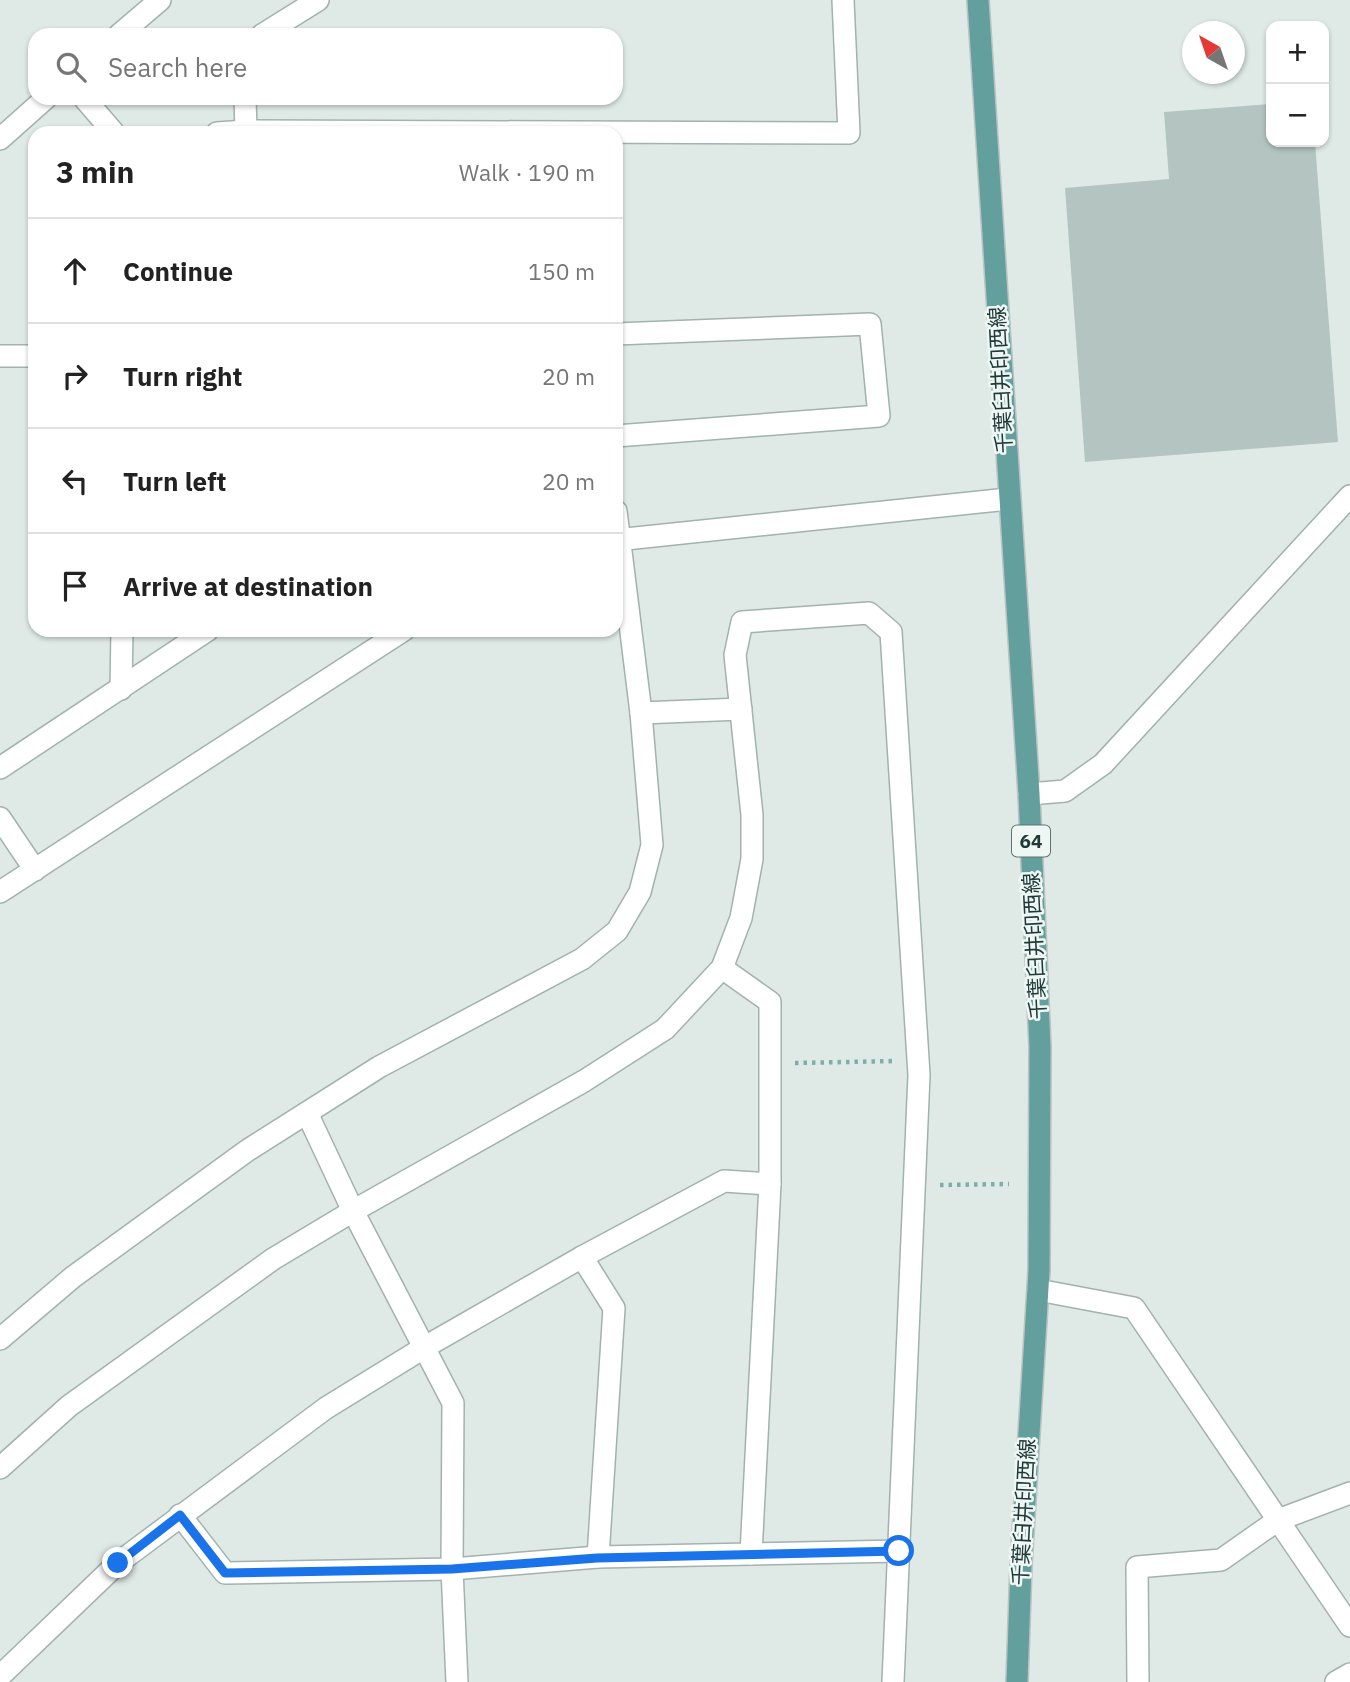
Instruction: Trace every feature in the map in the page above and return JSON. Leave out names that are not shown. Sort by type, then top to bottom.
[{"type":"main road","name":"千葉臼井印西線","points":[[978,0],[1029,794],[1040,1047],[1038,1290],[1021,1565],[1017,1682]]},
{"type":"street","points":[[127,28],[160,0]]},
{"type":"street","points":[[273,28],[318,0]]},
{"type":"street","points":[[623,132],[849,133],[843,0]]},
{"type":"street","points":[[0,139],[38,105]]},
{"type":"street","points":[[90,105],[108,126]]},
{"type":"street","points":[[245,105],[246,126]]},
{"type":"street","points":[[623,334],[870,324],[879,416],[623,435]]},
{"type":"street","points":[[0,356],[28,356]]},
{"type":"street","points":[[1029,794],[1065,791],[1103,764],[1350,496]]},
{"type":"street","points":[[623,538],[1008,499]]},
{"type":"street","points":[[0,1339],[73,1277],[248,1150],[379,1067],[582,959],[617,931],[640,892],[652,845],[641,713],[623,577]]},
{"type":"street","points":[[0,1468],[80,1397],[273,1259],[584,1081],[665,1029],[722,968],[741,918],[752,859],[752,815],[735,655],[742,622],[869,613],[891,632],[918,1061],[893,1682]]},
{"type":"street","points":[[121,689],[122,637]]},
{"type":"street","points":[[0,768],[198,637]]},
{"type":"street","points":[[0,892],[393,637]]},
{"type":"street","points":[[641,713],[741,709]]},
{"type":"street","points":[[0,818],[35,870]]},
{"type":"street","points":[[722,968],[770,1002],[769,1184],[751,1554]]},
{"type":"street","points":[[307,1113],[353,1211],[453,1404],[452,1569],[457,1682]]},
{"type":"street","points":[[0,1676],[118,1563],[326,1408],[425,1347],[582,1257],[724,1181],[769,1184]]},
{"type":"street","points":[[582,1257],[614,1308],[597,1558]]},
{"type":"street","points":[[1038,1290],[1134,1308],[1350,1626]]},
{"type":"street","points":[[1138,1682],[1137,1567],[1221,1560],[1278,1520],[1350,1493]]},
{"type":"street","points":[[180,1515],[225,1573],[452,1569],[597,1558],[899,1551]]},
{"type":"street","points":[[1336,1682],[1350,1674]]},
{"type":"path","points":[[770,1063],[918,1061]]},
{"type":"path","points":[[915,1186],[1009,1184]]},
{"type":"building","points":[[1266,104],[1266,147],[1315,147],[1338,442],[1085,462],[1065,188],[1169,179],[1164,112]]},
{"type":"route","points":[[118,1563],[180,1515],[225,1573],[452,1569],[597,1558],[899,1551]]}]
